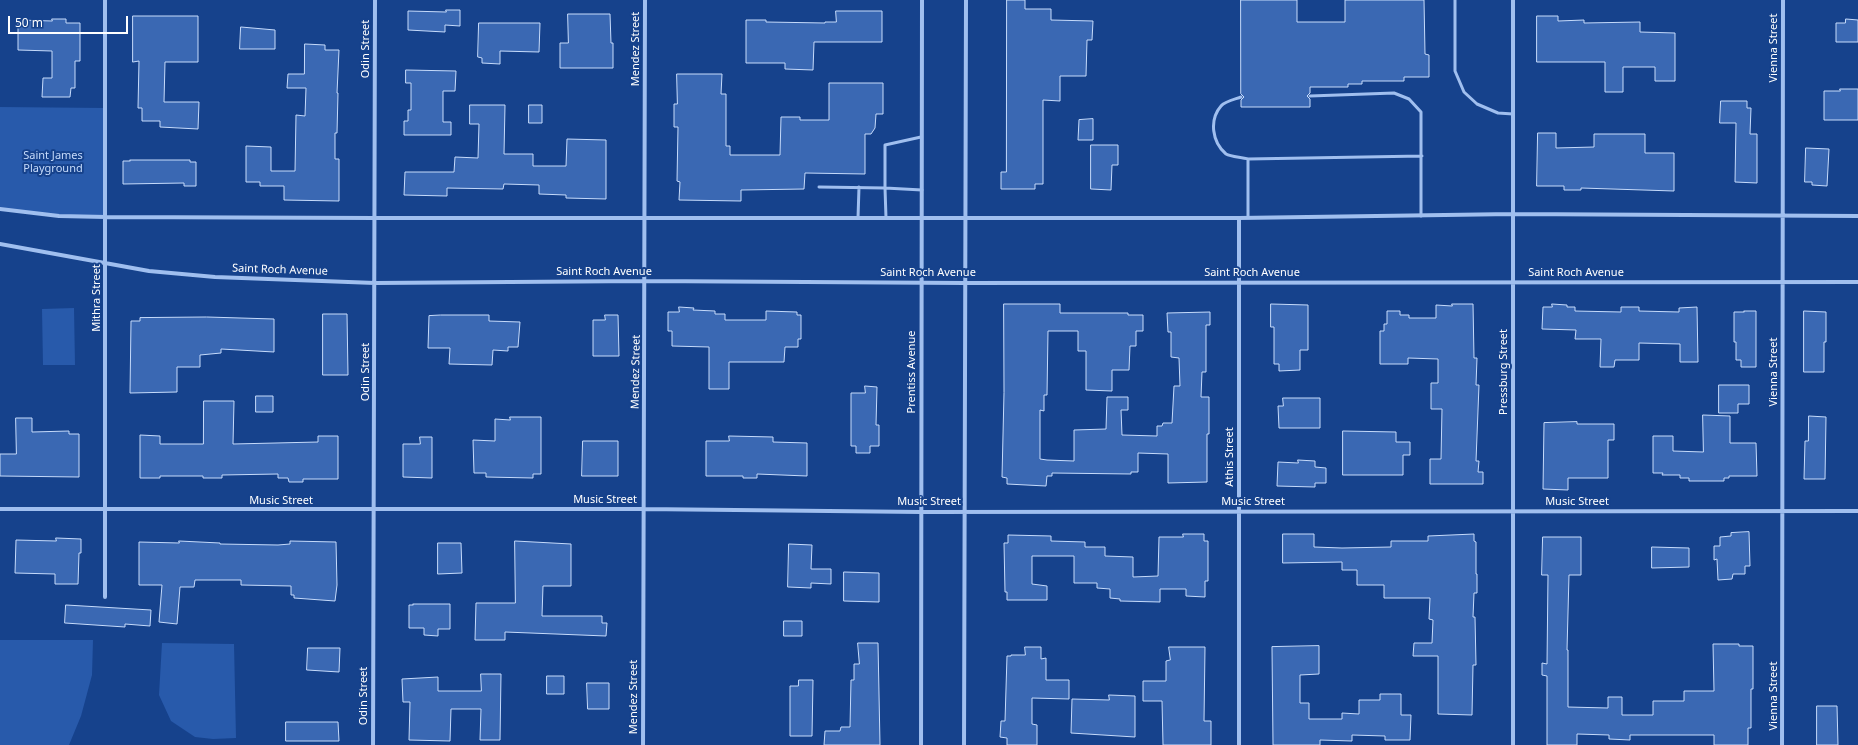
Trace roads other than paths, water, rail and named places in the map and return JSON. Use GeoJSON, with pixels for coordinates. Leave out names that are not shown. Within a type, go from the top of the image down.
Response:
{"type":"FeatureCollection","features":[{"type":"Feature","properties":{"kind":"street","name":"Mithra Street"},"geometry":{"type":"LineString","coordinates":[[105,0],[105,597]]}},
{"type":"Feature","properties":{"kind":"street","name":"Odin Street"},"geometry":{"type":"LineString","coordinates":[[373,745],[375,0]]}},
{"type":"Feature","properties":{"kind":"street","name":"Mendez Street"},"geometry":{"type":"LineString","coordinates":[[644,745],[643,509],[645,0]]}},
{"type":"Feature","properties":{"kind":"street","name":"Prentiss Avenue"},"geometry":{"type":"LineString","coordinates":[[921,745],[922,0]]}},
{"type":"Feature","properties":{"kind":"street"},"geometry":{"type":"LineString","coordinates":[[964,745],[966,0]]}},
{"type":"Feature","properties":{"kind":"street","name":"Pressburg Street"},"geometry":{"type":"LineString","coordinates":[[1513,0],[1513,745]]}},
{"type":"Feature","properties":{"kind":"street","name":"Vienna Street"},"geometry":{"type":"LineString","coordinates":[[1782,745],[1783,0]]}},
{"type":"Feature","properties":{"kind":"street"},"geometry":{"type":"LineString","coordinates":[[0,210],[60,216],[106,217],[645,219],[1240,218],[1513,214],[1858,216]]}},
{"type":"Feature","properties":{"kind":"street","name":"Athis Street"},"geometry":{"type":"LineString","coordinates":[[1239,745],[1240,218]]}},
{"type":"Feature","properties":{"kind":"street","name":"Saint Roch Avenue"},"geometry":{"type":"LineString","coordinates":[[0,244],[149,271],[215,277],[375,283],[645,281],[965,283],[1858,282]]}},
{"type":"Feature","properties":{"kind":"street","name":"Music Street"},"geometry":{"type":"LineString","coordinates":[[0,510],[643,509],[921,512],[1858,511]]}},
{"type":"Feature","properties":{"kind":"lane"},"geometry":{"type":"LineString","coordinates":[[1454,0],[1454,71],[1464,92],[1477,104],[1498,113],[1513,114]]}},
{"type":"Feature","properties":{"kind":"lane"},"geometry":{"type":"LineString","coordinates":[[1310,96],[1394,93],[1409,99],[1421,112],[1421,216]]}},
{"type":"Feature","properties":{"kind":"lane"},"geometry":{"type":"LineString","coordinates":[[1241,97],[1222,105],[1214,118],[1214,136],[1219,146],[1227,155],[1248,159],[1422,156]]}},
{"type":"Feature","properties":{"kind":"lane"},"geometry":{"type":"LineString","coordinates":[[886,218],[885,145],[921,136]]}},
{"type":"Feature","properties":{"kind":"lane"},"geometry":{"type":"LineString","coordinates":[[1248,159],[1248,217]]}},
{"type":"Feature","properties":{"kind":"lane"},"geometry":{"type":"LineString","coordinates":[[819,187],[922,190]]}},
{"type":"Feature","properties":{"kind":"lane"},"geometry":{"type":"LineString","coordinates":[[858,218],[859,187]]}},
{"type":"Feature","properties":{"kind":"park label","name":"Saint James Playground"},"geometry":{"type":"Point","coordinates":[53,162]}}]}
